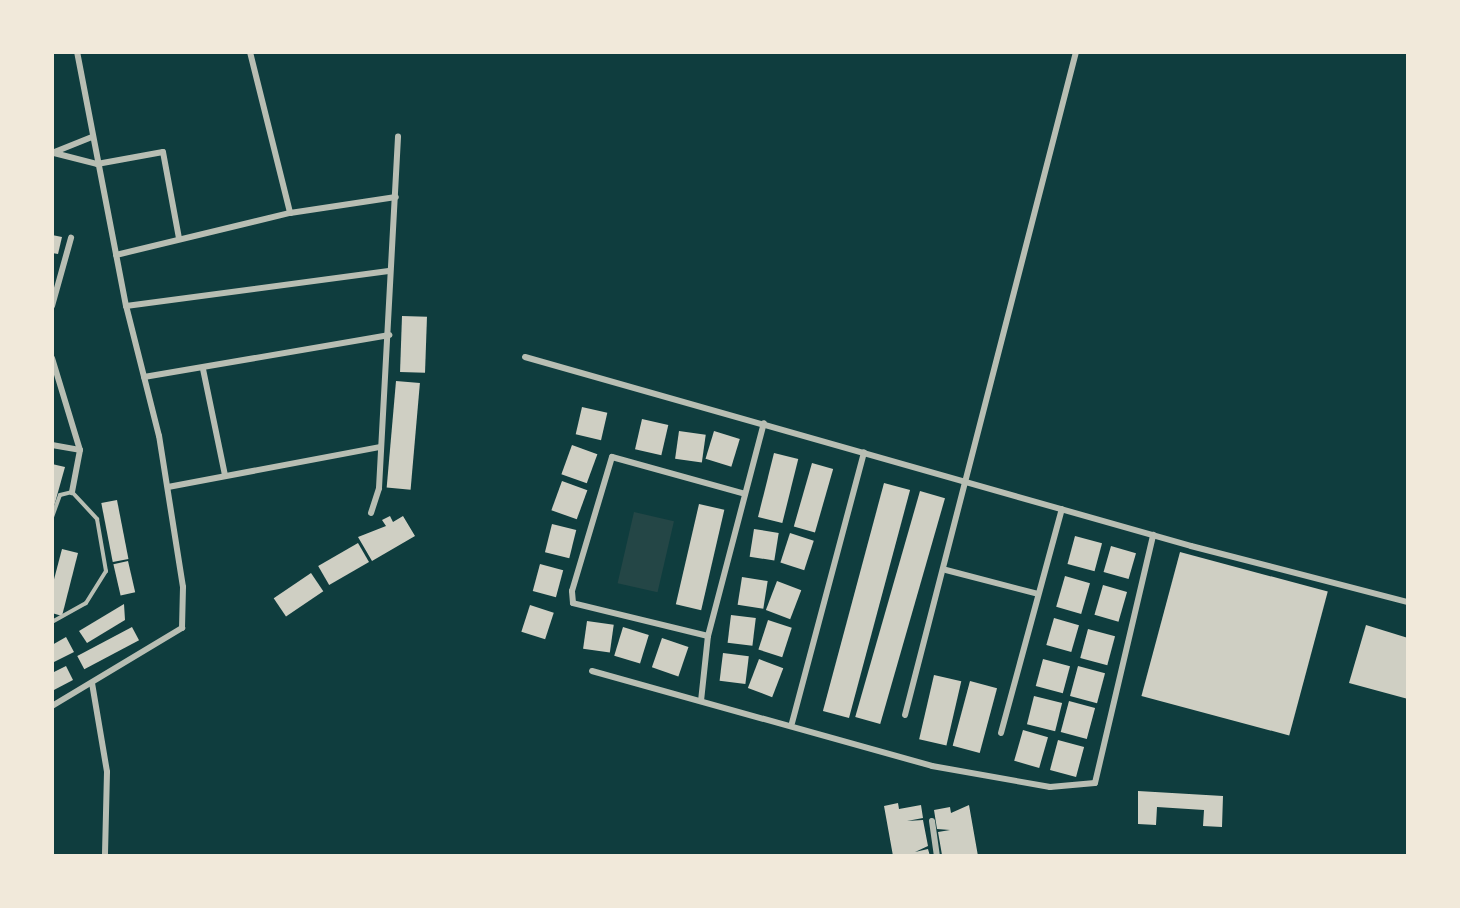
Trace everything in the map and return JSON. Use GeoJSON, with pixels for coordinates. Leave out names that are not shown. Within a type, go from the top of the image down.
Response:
{"type":"FeatureCollection","features":[{"type":"Feature","properties":{"kind":"street"},"geometry":{"type":"LineString","coordinates":[[52,706],[182,628],[183,587],[168,487],[126,306],[76,52]]}},
{"type":"Feature","properties":{"kind":"street"},"geometry":{"type":"LineString","coordinates":[[250,52],[291,213]]}},
{"type":"Feature","properties":{"kind":"street"},"geometry":{"type":"LineString","coordinates":[[905,715],[946,570],[965,481],[1076,52]]}},
{"type":"Feature","properties":{"kind":"street"},"geometry":{"type":"LineString","coordinates":[[53,153],[92,137]]}},
{"type":"Feature","properties":{"kind":"street"},"geometry":{"type":"LineString","coordinates":[[371,513],[379,488],[379,447],[389,335],[389,271],[396,197],[398,137]]}},
{"type":"Feature","properties":{"kind":"street"},"geometry":{"type":"LineString","coordinates":[[53,153],[98,164],[163,152],[179,238]]}},
{"type":"Feature","properties":{"kind":"street"},"geometry":{"type":"LineString","coordinates":[[116,255],[179,238],[291,213],[396,197]]}},
{"type":"Feature","properties":{"kind":"street"},"geometry":{"type":"LineString","coordinates":[[52,306],[71,238]]}},
{"type":"Feature","properties":{"kind":"street"},"geometry":{"type":"LineString","coordinates":[[126,306],[389,271]]}},
{"type":"Feature","properties":{"kind":"street"},"geometry":{"type":"LineString","coordinates":[[144,377],[203,369],[389,335]]}},
{"type":"Feature","properties":{"kind":"street"},"geometry":{"type":"LineString","coordinates":[[525,357],[1153,535],[1407,602]]}},
{"type":"Feature","properties":{"kind":"street"},"geometry":{"type":"LineString","coordinates":[[52,358],[80,450],[72,492]]}},
{"type":"Feature","properties":{"kind":"street"},"geometry":{"type":"LineString","coordinates":[[203,369],[225,475]]}},
{"type":"Feature","properties":{"kind":"street"},"geometry":{"type":"LineString","coordinates":[[701,701],[708,636],[764,423]]}},
{"type":"Feature","properties":{"kind":"street"},"geometry":{"type":"LineString","coordinates":[[52,445],[80,450]]}},
{"type":"Feature","properties":{"kind":"street"},"geometry":{"type":"LineString","coordinates":[[168,487],[379,447]]}},
{"type":"Feature","properties":{"kind":"street"},"geometry":{"type":"LineString","coordinates":[[792,723],[864,452]]}},
{"type":"Feature","properties":{"kind":"street"},"geometry":{"type":"LineString","coordinates":[[708,636],[573,603],[572,591],[612,457],[745,494]]}},
{"type":"Feature","properties":{"kind":"street"},"geometry":{"type":"LineString","coordinates":[[1001,733],[1062,509]]}},
{"type":"Feature","properties":{"kind":"street"},"geometry":{"type":"LineString","coordinates":[[592,671],[792,723],[932,766],[1050,787],[1095,783],[1153,535]]}},
{"type":"Feature","properties":{"kind":"street"},"geometry":{"type":"LineString","coordinates":[[946,570],[1038,594]]}},
{"type":"Feature","properties":{"kind":"street"},"geometry":{"type":"LineString","coordinates":[[92,682],[107,771],[105,855]]}},
{"type":"Feature","properties":{"kind":"street"},"geometry":{"type":"LineString","coordinates":[[932,821],[937,855]]}},
{"type":"Feature","properties":{"kind":"lane"},"geometry":{"type":"LineString","coordinates":[[52,517],[60,495],[72,492],[97,519],[106,571],[86,603],[52,622]]}},
{"type":"Feature","properties":{"kind":"shaded area"},"geometry":{"type":"Polygon","coordinates":[[[634,512],[674,521],[658,592],[618,583],[634,512]]]}},
{"type":"Feature","properties":{"kind":"building"},"geometry":{"type":"Polygon","coordinates":[[[52,235],[62,237],[58,254],[52,253],[52,235]]]}},
{"type":"Feature","properties":{"kind":"building"},"geometry":{"type":"Polygon","coordinates":[[[402,316],[427,317],[425,373],[400,372],[402,316]]]}},
{"type":"Feature","properties":{"kind":"building"},"geometry":{"type":"Polygon","coordinates":[[[396,381],[420,383],[411,490],[387,488],[396,381]]]}},
{"type":"Feature","properties":{"kind":"building"},"geometry":{"type":"Polygon","coordinates":[[[582,407],[607,413],[601,440],[576,434],[582,407]]]}},
{"type":"Feature","properties":{"kind":"building"},"geometry":{"type":"Polygon","coordinates":[[[642,419],[668,425],[661,455],[635,449],[642,419]]]}},
{"type":"Feature","properties":{"kind":"building"},"geometry":{"type":"Polygon","coordinates":[[[679,431],[706,435],[702,462],[675,459],[679,431]]]}},
{"type":"Feature","properties":{"kind":"building"},"geometry":{"type":"Polygon","coordinates":[[[714,431],[740,439],[731,467],[706,459],[714,431]]]}},
{"type":"Feature","properties":{"kind":"building"},"geometry":{"type":"Polygon","coordinates":[[[572,445],[597,454],[587,483],[561,474],[572,445]]]}},
{"type":"Feature","properties":{"kind":"building"},"geometry":{"type":"Polygon","coordinates":[[[774,453],[798,459],[782,523],[758,517],[774,453]]]}},
{"type":"Feature","properties":{"kind":"building"},"geometry":{"type":"Polygon","coordinates":[[[812,463],[833,469],[815,533],[794,526],[812,463]]]}},
{"type":"Feature","properties":{"kind":"building"},"geometry":{"type":"Polygon","coordinates":[[[52,464],[65,467],[53,510],[52,510],[52,464]]]}},
{"type":"Feature","properties":{"kind":"building"},"geometry":{"type":"Polygon","coordinates":[[[562,481],[587,490],[577,519],[551,510],[562,481]]]}},
{"type":"Feature","properties":{"kind":"building"},"geometry":{"type":"Polygon","coordinates":[[[884,483],[910,490],[849,718],[823,711],[884,483]]]}},
{"type":"Feature","properties":{"kind":"building"},"geometry":{"type":"Polygon","coordinates":[[[920,491],[945,498],[880,724],[855,717],[920,491]]]}},
{"type":"Feature","properties":{"kind":"building"},"geometry":{"type":"Polygon","coordinates":[[[117,500],[128,559],[113,562],[101,503],[117,500]]]}},
{"type":"Feature","properties":{"kind":"building"},"geometry":{"type":"Polygon","coordinates":[[[699,504],[724,510],[701,610],[676,604],[699,504]]]}},
{"type":"Feature","properties":{"kind":"building"},"geometry":{"type":"Polygon","coordinates":[[[390,516],[393,522],[403,516],[415,536],[372,561],[358,537],[386,526],[382,520],[390,516]]]}},
{"type":"Feature","properties":{"kind":"building"},"geometry":{"type":"Polygon","coordinates":[[[552,524],[576,530],[569,558],[545,552],[552,524]]]}},
{"type":"Feature","properties":{"kind":"building"},"geometry":{"type":"Polygon","coordinates":[[[754,529],[779,533],[774,561],[750,557],[754,529]]]}},
{"type":"Feature","properties":{"kind":"building"},"geometry":{"type":"Polygon","coordinates":[[[790,533],[814,541],[804,570],[780,562],[790,533]]]}},
{"type":"Feature","properties":{"kind":"building"},"geometry":{"type":"Polygon","coordinates":[[[1075,536],[1102,543],[1095,571],[1067,564],[1075,536]]]}},
{"type":"Feature","properties":{"kind":"building"},"geometry":{"type":"Polygon","coordinates":[[[358,543],[369,562],[329,585],[318,566],[358,543]]]}},
{"type":"Feature","properties":{"kind":"building"},"geometry":{"type":"Polygon","coordinates":[[[1111,546],[1136,553],[1129,579],[1104,572],[1111,546]]]}},
{"type":"Feature","properties":{"kind":"building"},"geometry":{"type":"Polygon","coordinates":[[[62,549],[78,553],[62,616],[52,613],[52,587],[62,549]]]}},
{"type":"Feature","properties":{"kind":"building"},"geometry":{"type":"Polygon","coordinates":[[[1180,552],[1328,592],[1289,736],[1141,696],[1180,552]]]}},
{"type":"Feature","properties":{"kind":"building"},"geometry":{"type":"Polygon","coordinates":[[[128,561],[135,592],[121,596],[113,564],[128,561]]]}},
{"type":"Feature","properties":{"kind":"building"},"geometry":{"type":"Polygon","coordinates":[[[540,564],[563,570],[556,597],[533,591],[540,564]]]}},
{"type":"Feature","properties":{"kind":"building"},"geometry":{"type":"Polygon","coordinates":[[[311,573],[323,591],[286,616],[274,598],[311,573]]]}},
{"type":"Feature","properties":{"kind":"building"},"geometry":{"type":"Polygon","coordinates":[[[1065,576],[1090,583],[1081,614],[1056,607],[1065,576]]]}},
{"type":"Feature","properties":{"kind":"building"},"geometry":{"type":"Polygon","coordinates":[[[742,577],[768,581],[763,609],[738,605],[742,577]]]}},
{"type":"Feature","properties":{"kind":"building"},"geometry":{"type":"Polygon","coordinates":[[[777,581],[801,590],[790,619],[766,610],[777,581]]]}},
{"type":"Feature","properties":{"kind":"building"},"geometry":{"type":"Polygon","coordinates":[[[1103,585],[1127,592],[1118,622],[1094,615],[1103,585]]]}},
{"type":"Feature","properties":{"kind":"building"},"geometry":{"type":"Polygon","coordinates":[[[124,604],[125,620],[87,643],[79,631],[124,604]]]}},
{"type":"Feature","properties":{"kind":"building"},"geometry":{"type":"Polygon","coordinates":[[[530,605],[554,613],[545,639],[521,632],[530,605]]]}},
{"type":"Feature","properties":{"kind":"building"},"geometry":{"type":"Polygon","coordinates":[[[731,615],[756,618],[752,646],[728,643],[731,615]]]}},
{"type":"Feature","properties":{"kind":"building"},"geometry":{"type":"Polygon","coordinates":[[[1054,618],[1079,625],[1071,652],[1046,645],[1054,618]]]}},
{"type":"Feature","properties":{"kind":"building"},"geometry":{"type":"Polygon","coordinates":[[[768,620],[792,628],[782,657],[758,649],[768,620]]]}},
{"type":"Feature","properties":{"kind":"building"},"geometry":{"type":"Polygon","coordinates":[[[587,621],[614,625],[610,652],[583,649],[587,621]]]}},
{"type":"Feature","properties":{"kind":"building"},"geometry":{"type":"Polygon","coordinates":[[[1366,625],[1408,638],[1408,699],[1349,683],[1366,625]]]}},
{"type":"Feature","properties":{"kind":"building"},"geometry":{"type":"Polygon","coordinates":[[[132,627],[139,640],[84,669],[77,656],[132,627]]]}},
{"type":"Feature","properties":{"kind":"building"},"geometry":{"type":"Polygon","coordinates":[[[623,627],[649,635],[640,664],[614,656],[623,627]]]}},
{"type":"Feature","properties":{"kind":"building"},"geometry":{"type":"Polygon","coordinates":[[[1088,629],[1115,636],[1107,665],[1080,658],[1088,629]]]}},
{"type":"Feature","properties":{"kind":"building"},"geometry":{"type":"Polygon","coordinates":[[[66,637],[74,652],[52,663],[52,645],[66,637]]]}},
{"type":"Feature","properties":{"kind":"building"},"geometry":{"type":"Polygon","coordinates":[[[662,638],[688,647],[678,676],[652,667],[662,638]]]}},
{"type":"Feature","properties":{"kind":"building"},"geometry":{"type":"Polygon","coordinates":[[[723,653],[749,656],[745,684],[720,681],[723,653]]]}},
{"type":"Feature","properties":{"kind":"building"},"geometry":{"type":"Polygon","coordinates":[[[759,659],[783,668],[772,697],[748,688],[759,659]]]}},
{"type":"Feature","properties":{"kind":"building"},"geometry":{"type":"Polygon","coordinates":[[[1043,659],[1070,666],[1063,693],[1036,686],[1043,659]]]}},
{"type":"Feature","properties":{"kind":"building"},"geometry":{"type":"Polygon","coordinates":[[[66,666],[73,680],[52,691],[52,673],[66,666]]]}},
{"type":"Feature","properties":{"kind":"building"},"geometry":{"type":"Polygon","coordinates":[[[1078,666],[1105,673],[1097,703],[1070,696],[1078,666]]]}},
{"type":"Feature","properties":{"kind":"building"},"geometry":{"type":"Polygon","coordinates":[[[934,675],[961,681],[946,746],[919,739],[934,675]]]}},
{"type":"Feature","properties":{"kind":"building"},"geometry":{"type":"Polygon","coordinates":[[[970,681],[997,688],[980,753],[953,746],[970,681]]]}},
{"type":"Feature","properties":{"kind":"building"},"geometry":{"type":"Polygon","coordinates":[[[1034,696],[1062,703],[1055,731],[1027,724],[1034,696]]]}},
{"type":"Feature","properties":{"kind":"building"},"geometry":{"type":"Polygon","coordinates":[[[1069,701],[1095,708],[1087,739],[1061,732],[1069,701]]]}},
{"type":"Feature","properties":{"kind":"building"},"geometry":{"type":"Polygon","coordinates":[[[1023,730],[1048,737],[1039,768],[1014,761],[1023,730]]]}},
{"type":"Feature","properties":{"kind":"building"},"geometry":{"type":"Polygon","coordinates":[[[1058,740],[1084,747],[1076,777],[1050,770],[1058,740]]]}},
{"type":"Feature","properties":{"kind":"building"},"geometry":{"type":"Polygon","coordinates":[[[1138,791],[1223,796],[1222,827],[1203,826],[1204,810],[1157,807],[1156,825],[1138,824],[1138,791]]]}},
{"type":"Feature","properties":{"kind":"building"},"geometry":{"type":"Polygon","coordinates":[[[898,803],[899,809],[921,805],[923,818],[907,821],[923,820],[928,846],[915,852],[928,849],[930,856],[893,856],[884,806],[898,803]]]}},
{"type":"Feature","properties":{"kind":"building"},"geometry":{"type":"Polygon","coordinates":[[[969,805],[978,856],[942,855],[938,832],[950,830],[937,829],[934,810],[950,807],[951,813],[969,805]]]}}]}
